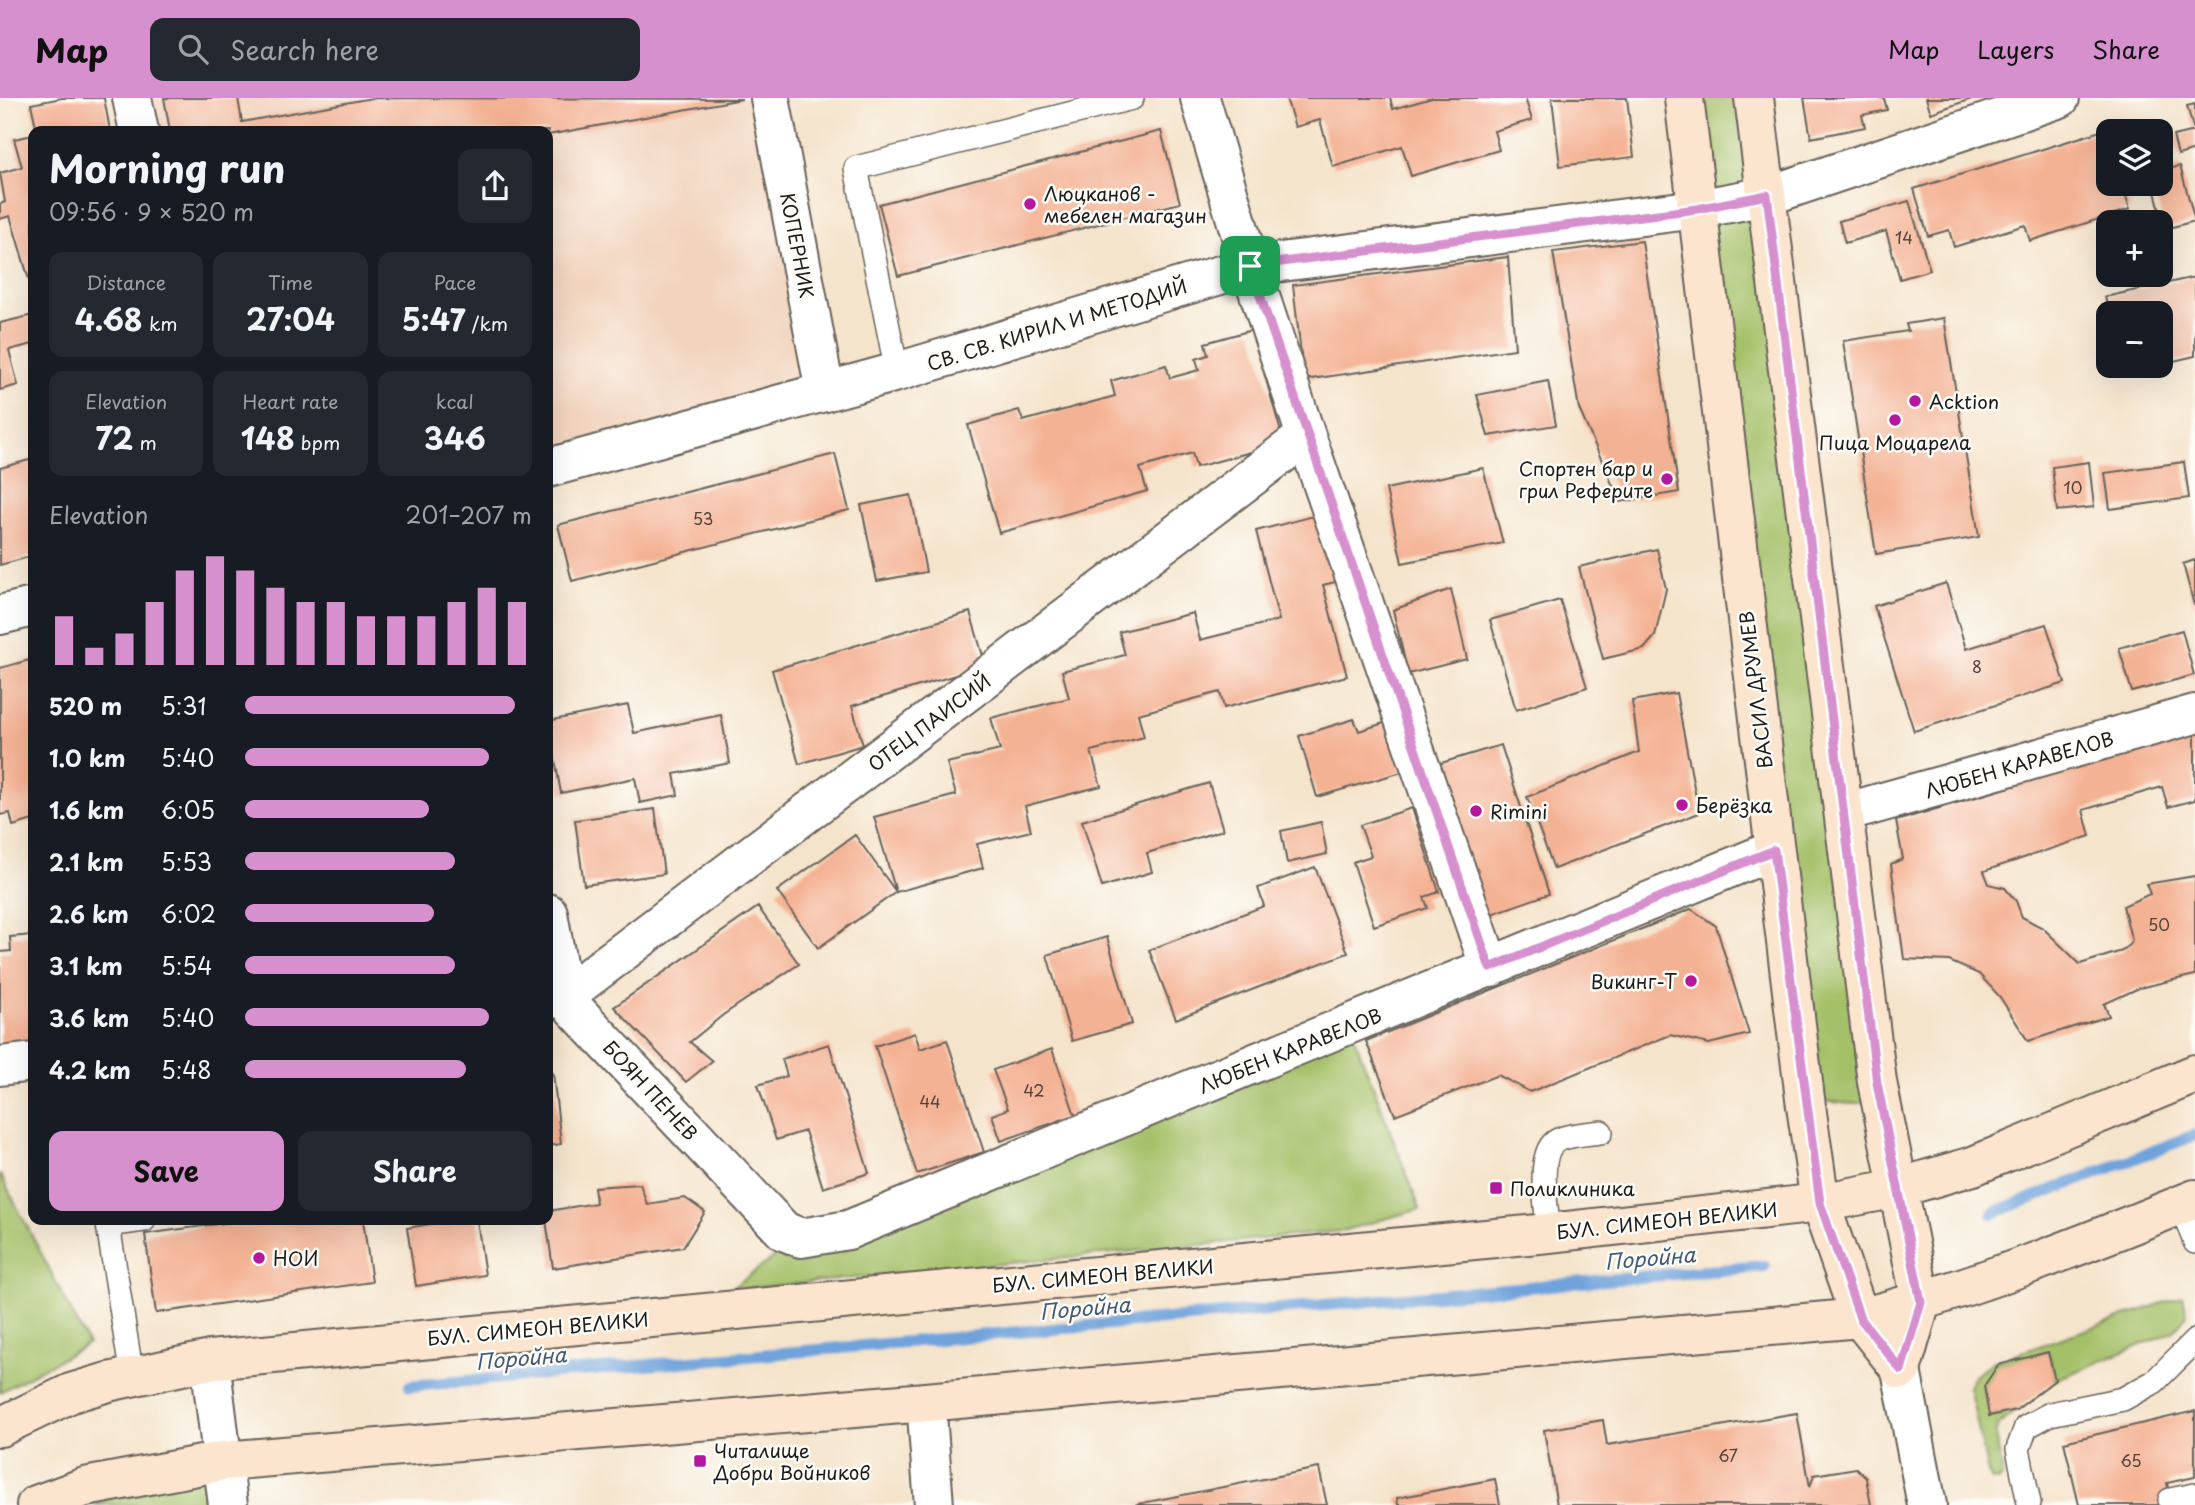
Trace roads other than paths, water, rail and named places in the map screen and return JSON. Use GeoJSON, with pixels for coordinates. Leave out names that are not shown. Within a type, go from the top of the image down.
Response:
{"type":"FeatureCollection","features":[{"type":"Feature","properties":{"kind":"main road","name":"ВАСИЛ ДРУМЕВ"},"geometry":{"type":"LineString","coordinates":[[1684,98],[1774,850],[1820,1203],[1860,1318],[1901,1370]]}},
{"type":"Feature","properties":{"kind":"main road"},"geometry":{"type":"LineString","coordinates":[[1755,98],[1877,1083],[1921,1302],[1901,1370]]}},
{"type":"Feature","properties":{"kind":"main road","name":"БУЛ. СИМЕОН ВЕЛИКИ"},"geometry":{"type":"LineString","coordinates":[[0,1427],[71,1393],[210,1360],[1549,1233],[1820,1203],[1898,1188],[1973,1166],[2195,1074]]}},
{"type":"Feature","properties":{"kind":"main road"},"geometry":{"type":"LineString","coordinates":[[36,1505],[85,1487],[223,1461],[926,1402],[1860,1318],[1921,1302],[2006,1273],[2188,1202]]}},
{"type":"Feature","properties":{"kind":"street"},"geometry":{"type":"LineString","coordinates":[[132,98],[138,126]]}},
{"type":"Feature","properties":{"kind":"street","name":"КОПЕРНИК"},"geometry":{"type":"LineString","coordinates":[[770,98],[825,393]]}},
{"type":"Feature","properties":{"kind":"street"},"geometry":{"type":"LineString","coordinates":[[1200,98],[1250,266],[1490,968]]}},
{"type":"Feature","properties":{"kind":"street","name":"СВ. СВ. КИРИЛ И МЕТОДИЙ"},"geometry":{"type":"LineString","coordinates":[[553,467],[825,393],[1250,266],[1697,209],[1767,195],[2060,98]]}},
{"type":"Feature","properties":{"kind":"street","name":"ОТЕЦ ПАИСИЙ"},"geometry":{"type":"LineString","coordinates":[[556,998],[1307,436]]}},
{"type":"Feature","properties":{"kind":"street"},"geometry":{"type":"LineString","coordinates":[[0,615],[28,608]]}},
{"type":"Feature","properties":{"kind":"street","name":"ЛЮБЕН КАРАВЕЛОВ"},"geometry":{"type":"LineString","coordinates":[[1844,813],[2195,714]]}},
{"type":"Feature","properties":{"kind":"street","name":"ЛЮБЕН КАРАВЕЛОВ"},"geometry":{"type":"LineString","coordinates":[[802,1238],[848,1230],[1774,850]]}},
{"type":"Feature","properties":{"kind":"street"},"geometry":{"type":"LineString","coordinates":[[553,966],[556,998]]}},
{"type":"Feature","properties":{"kind":"street","name":"БОЯН ПЕНЕВ"},"geometry":{"type":"LineString","coordinates":[[556,998],[784,1231],[802,1238]]}},
{"type":"Feature","properties":{"kind":"street"},"geometry":{"type":"LineString","coordinates":[[0,1066],[28,1063]]}},
{"type":"Feature","properties":{"kind":"street"},"geometry":{"type":"LineString","coordinates":[[210,1360],[228,1505]]}},
{"type":"Feature","properties":{"kind":"street"},"geometry":{"type":"LineString","coordinates":[[1901,1370],[1927,1505]]}},
{"type":"Feature","properties":{"kind":"street"},"geometry":{"type":"LineString","coordinates":[[926,1402],[934,1505]]}},
{"type":"Feature","properties":{"kind":"lane"},"geometry":{"type":"LineString","coordinates":[[897,372],[856,168],[1132,98]]}},
{"type":"Feature","properties":{"kind":"lane"},"geometry":{"type":"LineString","coordinates":[[1549,1233],[1544,1160],[1550,1147],[1559,1139],[1601,1132]]}},
{"type":"Feature","properties":{"kind":"lane"},"geometry":{"type":"LineString","coordinates":[[2188,1202],[2195,1242]]}},
{"type":"Feature","properties":{"kind":"lane"},"geometry":{"type":"LineString","coordinates":[[108,1225],[132,1377]]}},
{"type":"Feature","properties":{"kind":"lane"},"geometry":{"type":"LineString","coordinates":[[2027,1504],[2018,1449],[2025,1427],[2050,1414],[2123,1399],[2154,1382],[2195,1341]]}},
{"type":"Feature","properties":{"kind":"lane"},"geometry":{"type":"LineString","coordinates":[[2170,1500],[2195,1495]]}},
{"type":"Feature","properties":{"kind":"waterway","name":"Поройна"},"geometry":{"type":"LineString","coordinates":[[1993,1213],[2195,1135]]}},
{"type":"Feature","properties":{"kind":"waterway","name":"Поройна"},"geometry":{"type":"LineString","coordinates":[[410,1386],[1764,1266]]}},
{"type":"Feature","properties":{"kind":"place","name":"Люцканов - мебелен магазин"},"geometry":{"type":"Point","coordinates":[1030,204]}},
{"type":"Feature","properties":{"kind":"place","name":"Acktion"},"geometry":{"type":"Point","coordinates":[1915,401]}},
{"type":"Feature","properties":{"kind":"place","name":"Пица Моцарела"},"geometry":{"type":"Point","coordinates":[1895,420]}},
{"type":"Feature","properties":{"kind":"place","name":"Спортен бар и грил Реферите"},"geometry":{"type":"Point","coordinates":[1667,479]}},
{"type":"Feature","properties":{"kind":"place","name":"Берёзка"},"geometry":{"type":"Point","coordinates":[1682,805]}},
{"type":"Feature","properties":{"kind":"place","name":"Rimini"},"geometry":{"type":"Point","coordinates":[1476,811]}},
{"type":"Feature","properties":{"kind":"place","name":"Викинг-Т"},"geometry":{"type":"Point","coordinates":[1691,981]}},
{"type":"Feature","properties":{"kind":"place","name":"Поликлиника"},"geometry":{"type":"Point","coordinates":[1496,1188]}},
{"type":"Feature","properties":{"kind":"place","name":"НОИ"},"geometry":{"type":"Point","coordinates":[259,1258]}},
{"type":"Feature","properties":{"kind":"place","name":"Читалище Добри Войников"},"geometry":{"type":"Point","coordinates":[700,1461]}}]}
